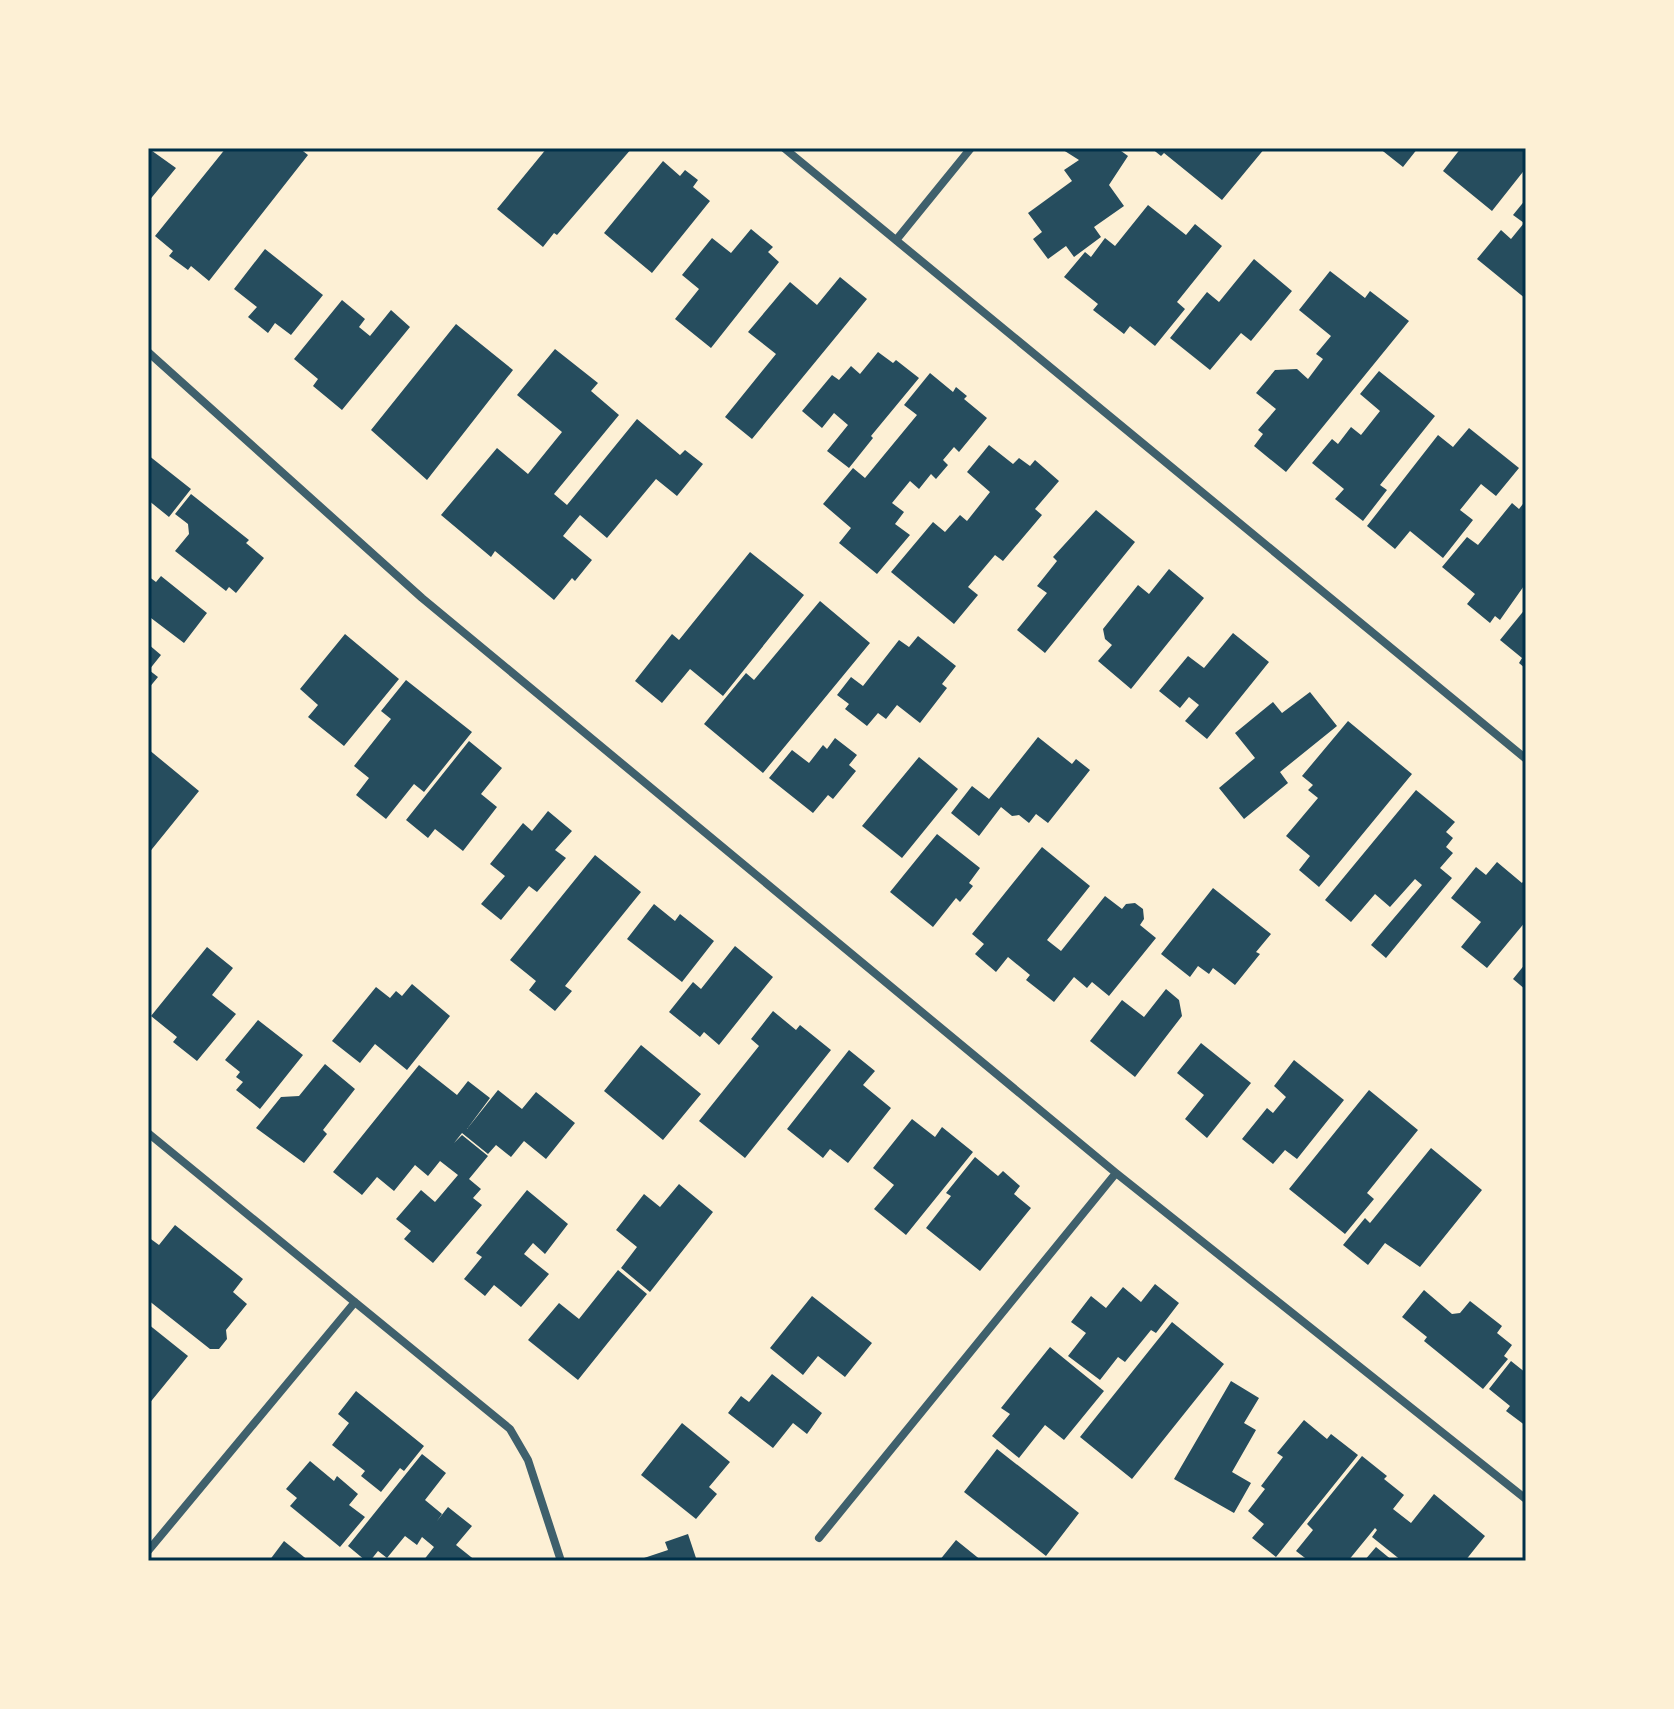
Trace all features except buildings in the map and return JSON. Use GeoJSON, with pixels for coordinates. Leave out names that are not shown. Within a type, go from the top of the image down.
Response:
{"type":"FeatureCollection","features":[{"type":"Feature","properties":{"kind":"street"},"geometry":{"type":"LineString","coordinates":[[784,148],[1526,759]]}},
{"type":"Feature","properties":{"kind":"street"},"geometry":{"type":"LineString","coordinates":[[897,239],[971,148]]}},
{"type":"Feature","properties":{"kind":"street"},"geometry":{"type":"LineString","coordinates":[[148,352],[422,598],[1116,1173],[1526,1499]]}},
{"type":"Feature","properties":{"kind":"street"},"geometry":{"type":"LineString","coordinates":[[148,1133],[502,1421],[517,1437],[528,1460],[561,1561]]}},
{"type":"Feature","properties":{"kind":"street"},"geometry":{"type":"LineString","coordinates":[[819,1538],[1116,1173]]}},
{"type":"Feature","properties":{"kind":"street"},"geometry":{"type":"LineString","coordinates":[[148,1551],[355,1302]]}}]}
